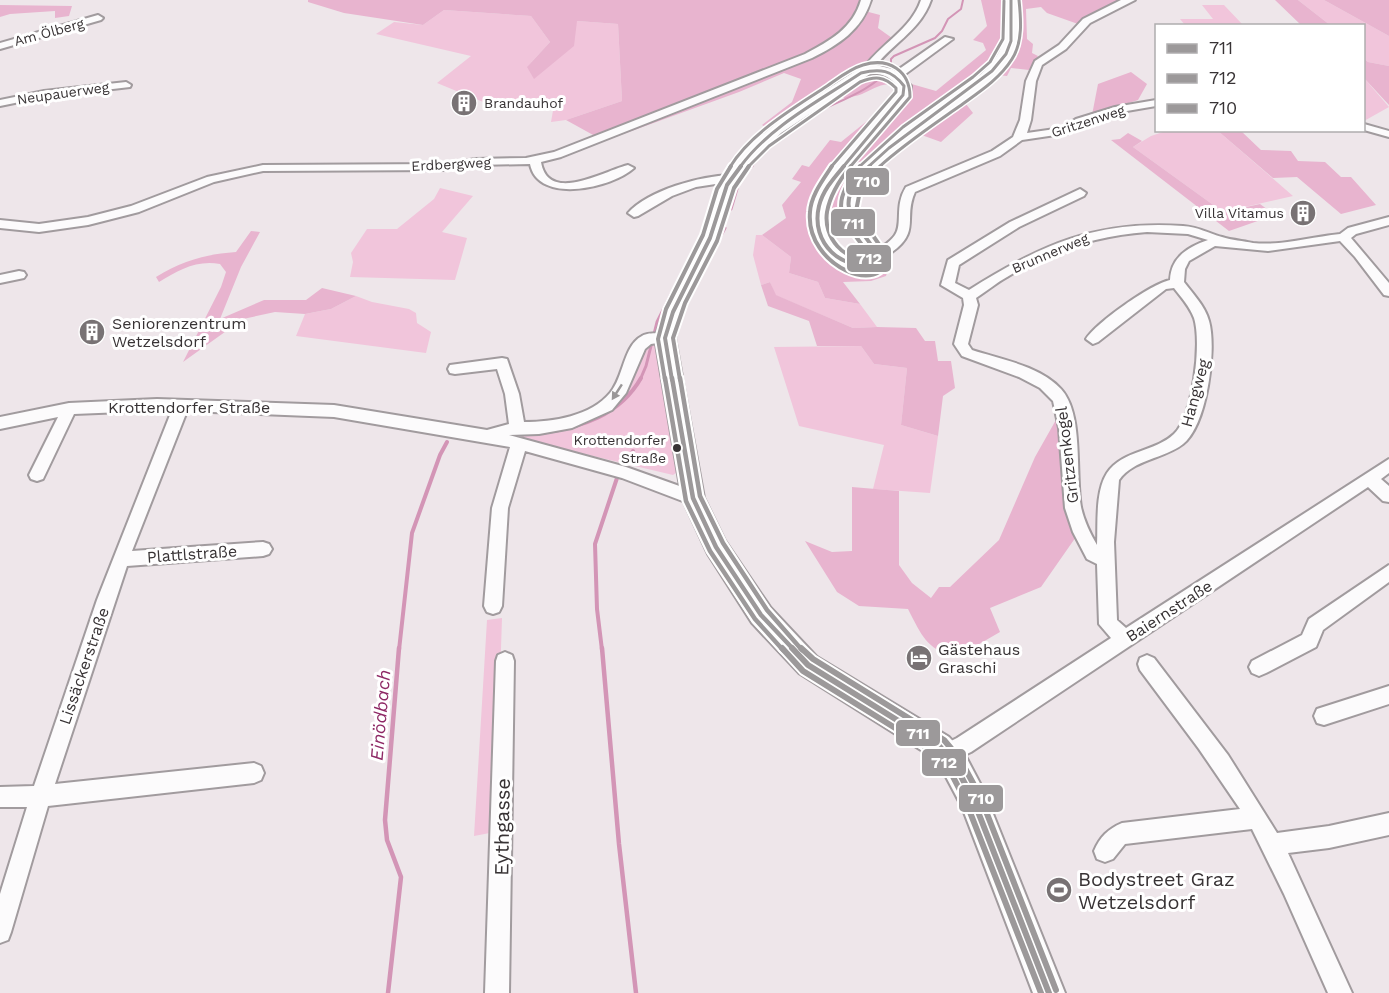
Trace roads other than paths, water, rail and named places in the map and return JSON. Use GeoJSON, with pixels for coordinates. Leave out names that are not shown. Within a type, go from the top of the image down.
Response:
{"type":"FeatureCollection","features":[{"type":"Feature","properties":{"kind":"main road"},"geometry":{"type":"LineString","coordinates":[[1011,0],[1012,20],[1009,49],[1000,61],[976,83],[871,165],[851,192],[848,204],[849,213],[854,224],[879,255],[878,263],[868,268],[853,267],[838,259],[825,242],[818,226],[818,208],[828,187],[864,139],[903,95],[903,83],[883,72],[792,117],[760,142],[731,179],[709,240],[678,297],[668,323],[654,339],[693,498],[716,547],[761,615],[783,642],[808,665],[939,746],[957,767],[973,799],[1049,993]]}},
{"type":"Feature","properties":{"kind":"street","name":"Erdbergweg"},"geometry":{"type":"LineString","coordinates":[[0,224],[39,228],[88,222],[135,209],[211,179],[263,168],[444,167],[476,162],[535,160],[569,151],[798,61],[848,30],[864,12],[866,0]]}},
{"type":"Feature","properties":{"kind":"street"},"geometry":{"type":"LineString","coordinates":[[926,0],[918,20],[882,50],[883,72],[948,39]]}},
{"type":"Feature","properties":{"kind":"street"},"geometry":{"type":"LineString","coordinates":[[879,255],[898,243],[903,236],[906,196],[910,190],[996,153],[1019,137],[1027,113],[1030,84],[1039,63],[1045,56],[1062,48],[1075,31],[1085,23],[1115,5],[1130,0]]}},
{"type":"Feature","properties":{"kind":"street","name":"Am Ölberg"},"geometry":{"type":"LineString","coordinates":[[0,46],[46,31],[99,18]]}},
{"type":"Feature","properties":{"kind":"street","name":"Neupauerweg"},"geometry":{"type":"LineString","coordinates":[[0,103],[44,94],[126,85]]}},
{"type":"Feature","properties":{"kind":"street","name":"Gritzenweg"},"geometry":{"type":"LineString","coordinates":[[1019,137],[1065,131],[1080,122],[1109,112],[1155,102]]}},
{"type":"Feature","properties":{"kind":"street"},"geometry":{"type":"LineString","coordinates":[[1365,128],[1389,134]]}},
{"type":"Feature","properties":{"kind":"street"},"geometry":{"type":"LineString","coordinates":[[535,160],[535,168],[540,176],[549,182],[564,185],[584,185],[628,168]]}},
{"type":"Feature","properties":{"kind":"street"},"geometry":{"type":"LineString","coordinates":[[634,213],[670,192],[692,183],[713,179],[731,179]]}},
{"type":"Feature","properties":{"kind":"street"},"geometry":{"type":"LineString","coordinates":[[969,296],[948,285],[953,263],[992,236],[1029,215],[1080,193]]}},
{"type":"Feature","properties":{"kind":"street"},"geometry":{"type":"LineString","coordinates":[[1093,339],[1162,286],[1177,283],[1179,265],[1185,256],[1207,242],[1217,240],[1266,248],[1343,237],[1352,231],[1389,221]]}},
{"type":"Feature","properties":{"kind":"street","name":"Brunnerweg"},"geometry":{"type":"LineString","coordinates":[[969,296],[1006,271],[1095,233],[1138,227],[1179,229],[1205,232],[1217,240]]}},
{"type":"Feature","properties":{"kind":"street"},"geometry":{"type":"LineString","coordinates":[[1343,237],[1360,254],[1389,292]]}},
{"type":"Feature","properties":{"kind":"street"},"geometry":{"type":"LineString","coordinates":[[0,279],[19,275]]}},
{"type":"Feature","properties":{"kind":"street","name":"Hangweg"},"geometry":{"type":"LineString","coordinates":[[1126,640],[1108,624],[1104,559],[1108,490],[1113,476],[1123,466],[1178,440],[1187,431],[1190,422],[1205,361],[1206,345],[1200,315],[1177,283]]}},
{"type":"Feature","properties":{"kind":"street","name":"Gritzenkogel"},"geometry":{"type":"LineString","coordinates":[[969,296],[971,305],[962,344],[967,353],[1026,373],[1056,392],[1062,401],[1066,418],[1073,509],[1093,554],[1104,559]]}},
{"type":"Feature","properties":{"kind":"street"},"geometry":{"type":"LineString","coordinates":[[518,436],[539,428],[572,422],[607,406],[619,393],[654,339]]}},
{"type":"Feature","properties":{"kind":"street"},"geometry":{"type":"LineString","coordinates":[[454,369],[502,363],[512,394],[518,436],[500,508],[493,606]]}},
{"type":"Feature","properties":{"kind":"street","name":"Krottendorfer Straße"},"geometry":{"type":"LineString","coordinates":[[0,423],[69,409],[182,405],[334,411],[488,436],[518,436],[693,498]]}},
{"type":"Feature","properties":{"kind":"street","name":"Lissäckerstraße"},"geometry":{"type":"LineString","coordinates":[[0,932],[40,796],[121,559],[182,405]]}},
{"type":"Feature","properties":{"kind":"street"},"geometry":{"type":"LineString","coordinates":[[37,475],[69,409]]}},
{"type":"Feature","properties":{"kind":"street","name":"Baiernstraße"},"geometry":{"type":"LineString","coordinates":[[946,754],[964,745],[1126,640],[1389,465]]}},
{"type":"Feature","properties":{"kind":"street"},"geometry":{"type":"LineString","coordinates":[[1370,479],[1389,496]]}},
{"type":"Feature","properties":{"kind":"street","name":"Plattlstraße"},"geometry":{"type":"LineString","coordinates":[[121,559],[263,549]]}},
{"type":"Feature","properties":{"kind":"street"},"geometry":{"type":"LineString","coordinates":[[1259,667],[1309,641],[1316,626],[1389,572]]}},
{"type":"Feature","properties":{"kind":"street","name":"Eythgasse"},"geometry":{"type":"LineString","coordinates":[[497,993],[505,661]]}},
{"type":"Feature","properties":{"kind":"street"},"geometry":{"type":"LineString","coordinates":[[1147,664],[1204,739],[1257,818],[1272,844],[1340,993]]}},
{"type":"Feature","properties":{"kind":"street"},"geometry":{"type":"LineString","coordinates":[[1324,716],[1389,694]]}},
{"type":"Feature","properties":{"kind":"street"},"geometry":{"type":"LineString","coordinates":[[0,797],[40,796],[254,773]]}},
{"type":"Feature","properties":{"kind":"street"},"geometry":{"type":"LineString","coordinates":[[1105,851],[1115,838],[1122,834],[1257,818]]}},
{"type":"Feature","properties":{"kind":"street"},"geometry":{"type":"LineString","coordinates":[[1272,844],[1329,837],[1389,824]]}},
{"type":"Feature","properties":{"kind":"waterway","name":"Einödbach"},"geometry":{"type":"LineString","coordinates":[[817,112],[875,82],[891,67],[891,59],[894,56],[935,38],[942,31],[948,19],[961,9],[963,0]]}},
{"type":"Feature","properties":{"kind":"waterway","name":"Einödbach"},"geometry":{"type":"LineString","coordinates":[[775,139],[815,114]]}},
{"type":"Feature","properties":{"kind":"waterway","name":"Einödbach"},"geometry":{"type":"LineString","coordinates":[[751,167],[768,146]]}},
{"type":"Feature","properties":{"kind":"waterway","name":"Einödbach"},"geometry":{"type":"LineString","coordinates":[[731,209],[739,182],[752,166]]}},
{"type":"Feature","properties":{"kind":"waterway","name":"Einödbach"},"geometry":{"type":"LineString","coordinates":[[706,264],[725,228]]}},
{"type":"Feature","properties":{"kind":"waterway","name":"Einödbach"},"geometry":{"type":"LineString","coordinates":[[641,379],[657,322],[671,294]]}},
{"type":"Feature","properties":{"kind":"waterway","name":"Einödbach"},"geometry":{"type":"LineString","coordinates":[[541,433],[571,428],[598,418],[622,402],[641,379]]}},
{"type":"Feature","properties":{"kind":"waterway","name":"Einödbach"},"geometry":{"type":"LineString","coordinates":[[399,650],[412,533],[440,455],[447,442]]}},
{"type":"Feature","properties":{"kind":"waterway","name":"Einödbach"},"geometry":{"type":"LineString","coordinates":[[623,469],[633,451]]}},
{"type":"Feature","properties":{"kind":"waterway","name":"Einödbach"},"geometry":{"type":"LineString","coordinates":[[602,650],[597,609],[595,544],[618,475]]}},
{"type":"Feature","properties":{"kind":"waterway","name":"Einödbach"},"geometry":{"type":"LineString","coordinates":[[388,993],[401,877],[387,840],[385,820],[399,648]]}},
{"type":"Feature","properties":{"kind":"waterway","name":"Einödbach"},"geometry":{"type":"LineString","coordinates":[[602,648],[619,844],[636,993]]}},
{"type":"Feature","properties":{"kind":"place","name":"Brandauhof"},"geometry":{"type":"Point","coordinates":[464,103]}},
{"type":"Feature","properties":{"kind":"place","name":"Villa Vitamus"},"geometry":{"type":"Point","coordinates":[1303,213]}},
{"type":"Feature","properties":{"kind":"place","name":"Seniorenzentrum Wetzelsdorf"},"geometry":{"type":"Point","coordinates":[92,332]}},
{"type":"Feature","properties":{"kind":"place","name":"Krottendorfer Straße"},"geometry":{"type":"Point","coordinates":[677,448]}},
{"type":"Feature","properties":{"kind":"place","name":"Gästehaus Graschi"},"geometry":{"type":"Point","coordinates":[919,658]}},
{"type":"Feature","properties":{"kind":"place","name":"Bodystreet Graz Wetzelsdorf"},"geometry":{"type":"Point","coordinates":[1059,890]}}]}
